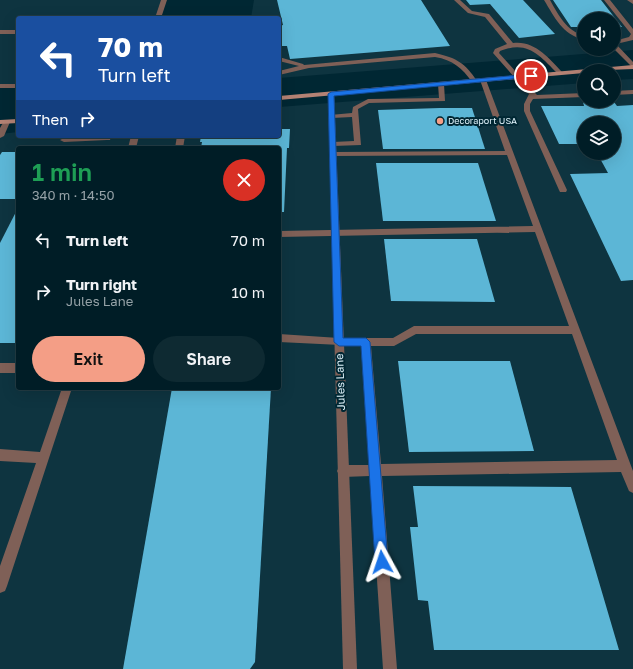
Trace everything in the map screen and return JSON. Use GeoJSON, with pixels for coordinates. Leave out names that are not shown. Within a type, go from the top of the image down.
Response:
{"type":"FeatureCollection","features":[{"type":"Feature","properties":{"kind":"street"},"geometry":{"type":"LineString","coordinates":[[159,16],[164,0]]}},
{"type":"Feature","properties":{"kind":"street"},"geometry":{"type":"LineString","coordinates":[[457,0],[464,10],[469,13],[487,15],[512,46]]}},
{"type":"Feature","properties":{"kind":"street"},"geometry":{"type":"LineString","coordinates":[[547,0],[567,32],[577,37]]}},
{"type":"Feature","properties":{"kind":"street"},"geometry":{"type":"LineString","coordinates":[[607,0],[633,34],[632,38],[621,42]]}},
{"type":"Feature","properties":{"kind":"street"},"geometry":{"type":"LineString","coordinates":[[0,32],[16,32]]}},
{"type":"Feature","properties":{"kind":"street"},"geometry":{"type":"LineString","coordinates":[[560,73],[534,48],[512,46],[497,50],[496,53],[532,95],[540,98],[577,95]]}},
{"type":"Feature","properties":{"kind":"street"},"geometry":{"type":"LineString","coordinates":[[621,52],[633,66]]}},
{"type":"Feature","properties":{"kind":"street"},"geometry":{"type":"LineString","coordinates":[[281,73],[309,66],[435,55],[451,58],[463,66],[479,81],[511,153],[633,487]]}},
{"type":"Feature","properties":{"kind":"street"},"geometry":{"type":"LineString","coordinates":[[281,60],[290,64],[309,66]]}},
{"type":"Feature","properties":{"kind":"street"},"geometry":{"type":"LineString","coordinates":[[621,67],[633,66]]}},
{"type":"Feature","properties":{"kind":"street"},"geometry":{"type":"LineString","coordinates":[[281,98],[577,72]]}},
{"type":"Feature","properties":{"kind":"street"},"geometry":{"type":"LineString","coordinates":[[360,154],[355,108],[368,101],[444,100],[441,84]]}},
{"type":"Feature","properties":{"kind":"street"},"geometry":{"type":"LineString","coordinates":[[0,86],[16,86]]}},
{"type":"Feature","properties":{"kind":"street"},"geometry":{"type":"LineString","coordinates":[[382,89],[387,101]]}},
{"type":"Feature","properties":{"kind":"street"},"geometry":{"type":"LineString","coordinates":[[621,93],[633,92]]}},
{"type":"Feature","properties":{"kind":"street","name":"Jules Lane"},"geometry":{"type":"LineString","coordinates":[[331,94],[350,669]]}},
{"type":"Feature","properties":{"kind":"street"},"geometry":{"type":"LineString","coordinates":[[532,95],[526,104],[527,111],[563,190]]}},
{"type":"Feature","properties":{"kind":"street"},"geometry":{"type":"LineString","coordinates":[[332,116],[355,115]]}},
{"type":"Feature","properties":{"kind":"street"},"geometry":{"type":"LineString","coordinates":[[0,136],[3,122],[16,121]]}},
{"type":"Feature","properties":{"kind":"street"},"geometry":{"type":"LineString","coordinates":[[64,140],[106,138]]}},
{"type":"Feature","properties":{"kind":"street"},"geometry":{"type":"LineString","coordinates":[[333,149],[358,143]]}},
{"type":"Feature","properties":{"kind":"street"},"geometry":{"type":"LineString","coordinates":[[333,149],[360,154],[511,153]]}},
{"type":"Feature","properties":{"kind":"street"},"geometry":{"type":"LineString","coordinates":[[281,234],[336,231],[539,229]]}},
{"type":"Feature","properties":{"kind":"street"},"geometry":{"type":"LineString","coordinates":[[281,338],[339,342],[394,342],[414,330],[575,330]]}},
{"type":"Feature","properties":{"kind":"street"},"geometry":{"type":"LineString","coordinates":[[366,342],[374,470],[390,669]]}},
{"type":"Feature","properties":{"kind":"street"},"geometry":{"type":"LineString","coordinates":[[0,368],[16,368]]}},
{"type":"Feature","properties":{"kind":"street"},"geometry":{"type":"LineString","coordinates":[[0,586],[66,390]]}},
{"type":"Feature","properties":{"kind":"street"},"geometry":{"type":"LineString","coordinates":[[0,455],[44,458]]}},
{"type":"Feature","properties":{"kind":"street"},"geometry":{"type":"LineString","coordinates":[[343,471],[625,466]]}},
{"type":"Feature","properties":{"kind":"shaded area"},"geometry":{"type":"Polygon","coordinates":[[[0,0],[166,0],[161,16],[16,16],[16,88],[0,88],[0,0]]]}},
{"type":"Feature","properties":{"kind":"shaded area"},"geometry":{"type":"Polygon","coordinates":[[[254,0],[633,0],[633,50],[621,51],[621,12],[577,12],[577,54],[281,78],[281,16],[251,16],[254,0]]]}},
{"type":"Feature","properties":{"kind":"shaded area"},"geometry":{"type":"Polygon","coordinates":[[[633,79],[633,669],[0,669],[0,134],[16,132],[16,138],[281,138],[281,107],[577,84],[577,108],[621,108],[621,80],[633,79]]]}},
{"type":"Feature","properties":{"kind":"building"},"geometry":{"type":"Polygon","coordinates":[[[277,0],[421,0],[450,46],[290,59],[287,46],[281,46],[281,26],[283,25],[277,0]]]}},
{"type":"Feature","properties":{"kind":"building"},"geometry":{"type":"Polygon","coordinates":[[[466,0],[523,0],[555,34],[519,38],[490,4],[470,5],[466,0]]]}},
{"type":"Feature","properties":{"kind":"building"},"geometry":{"type":"Polygon","coordinates":[[[553,0],[601,0],[610,12],[577,12],[577,27],[571,27],[553,0]]]}},
{"type":"Feature","properties":{"kind":"building"},"geometry":{"type":"Polygon","coordinates":[[[633,105],[633,280],[621,281],[570,174],[608,173],[601,160],[621,160],[621,116],[577,116],[577,144],[559,144],[541,106],[621,108],[621,106],[633,105]]]}},
{"type":"Feature","properties":{"kind":"building"},"geometry":{"type":"Polygon","coordinates":[[[472,108],[485,149],[383,149],[378,110],[472,108]]]}},
{"type":"Feature","properties":{"kind":"building"},"geometry":{"type":"Polygon","coordinates":[[[281,129],[290,129],[289,148],[287,148],[284,212],[281,212],[281,146],[201,146],[202,142],[200,142],[201,138],[281,138],[281,129]]]}},
{"type":"Feature","properties":{"kind":"building"},"geometry":{"type":"Polygon","coordinates":[[[2,152],[16,152],[16,199],[0,199],[0,155],[2,152]]]}},
{"type":"Feature","properties":{"kind":"building"},"geometry":{"type":"Polygon","coordinates":[[[376,163],[478,163],[496,221],[383,221],[376,163]]]}},
{"type":"Feature","properties":{"kind":"building"},"geometry":{"type":"Polygon","coordinates":[[[16,212],[16,343],[0,343],[0,243],[16,212]]]}},
{"type":"Feature","properties":{"kind":"building"},"geometry":{"type":"Polygon","coordinates":[[[384,239],[477,239],[495,302],[391,301],[384,239]]]}},
{"type":"Feature","properties":{"kind":"building"},"geometry":{"type":"Polygon","coordinates":[[[398,361],[510,361],[534,451],[409,452],[398,361]]]}},
{"type":"Feature","properties":{"kind":"building"},"geometry":{"type":"Polygon","coordinates":[[[172,390],[271,390],[255,662],[250,669],[123,669],[172,390]]]}},
{"type":"Feature","properties":{"kind":"building"},"geometry":{"type":"Polygon","coordinates":[[[413,486],[571,487],[619,650],[434,650],[428,601],[418,600],[410,527],[418,527],[413,486]]]}},
{"type":"Feature","properties":{"kind":"place","name":"Decoraport USA"},"geometry":{"type":"Point","coordinates":[440,121]}},
{"type":"Feature","properties":{"kind":"route"},"geometry":{"type":"LineString","coordinates":[[382,562],[374,470],[366,342],[339,342],[331,94],[531,76]]}}]}
